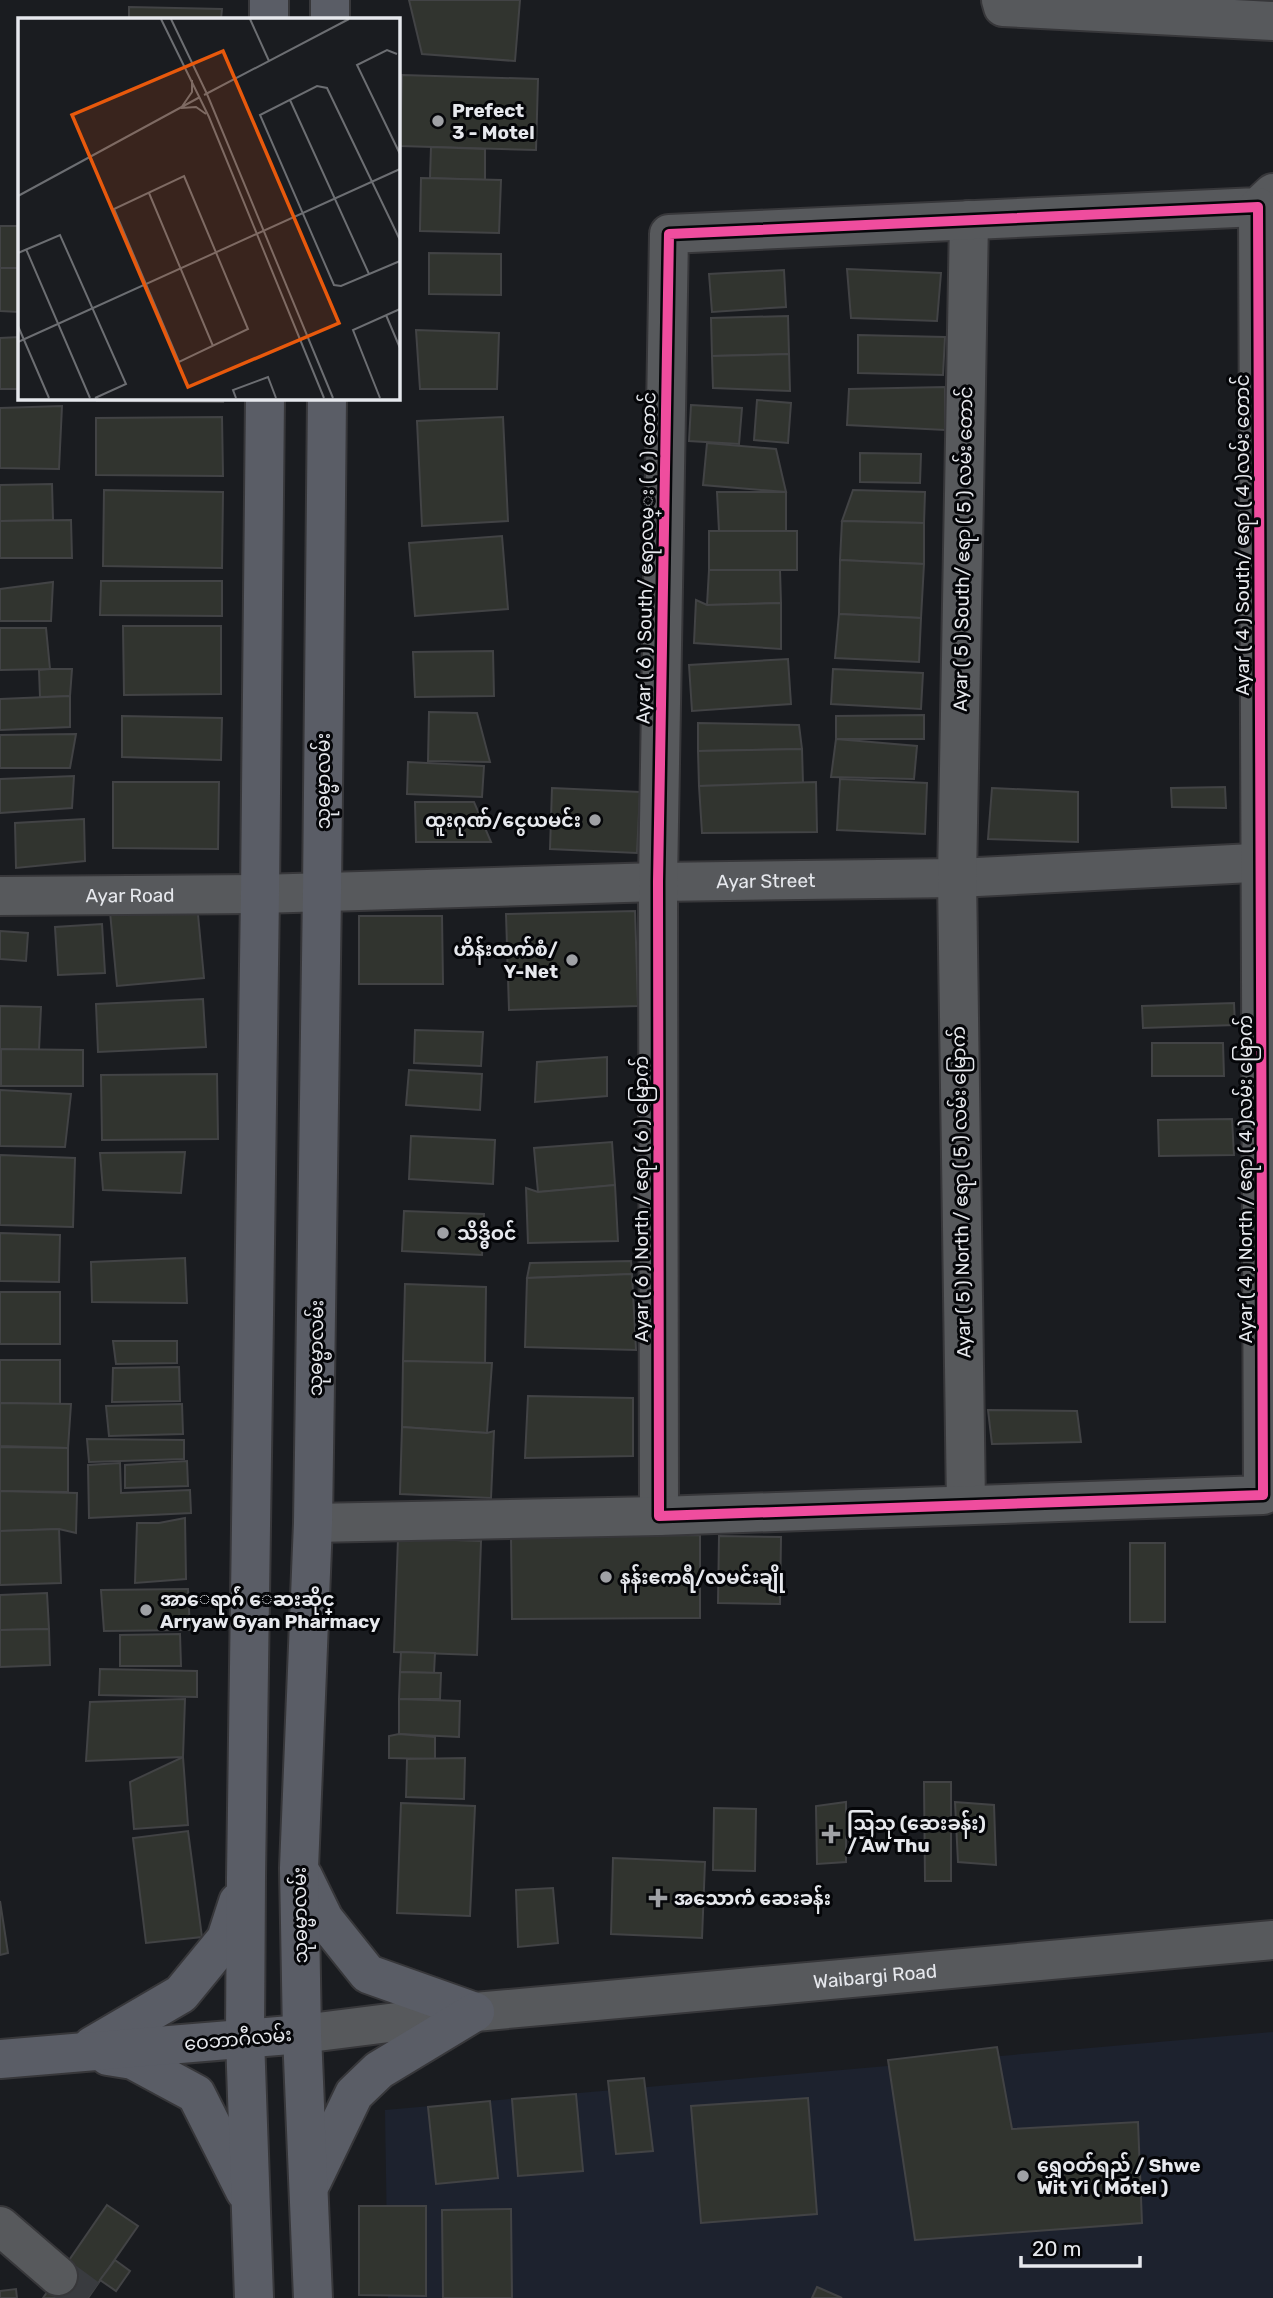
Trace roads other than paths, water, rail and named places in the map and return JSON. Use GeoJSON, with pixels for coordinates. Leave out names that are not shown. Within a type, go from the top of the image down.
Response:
{"type":"FeatureCollection","features":[{"type":"Feature","properties":{"kind":"main road"},"geometry":{"type":"LineString","coordinates":[[269,0],[269,18]]}},
{"type":"Feature","properties":{"kind":"main road"},"geometry":{"type":"LineString","coordinates":[[330,0],[330,18]]}},
{"type":"Feature","properties":{"kind":"main road"},"geometry":{"type":"LineString","coordinates":[[254,2298],[245,2038],[265,399]]}},
{"type":"Feature","properties":{"kind":"main road","name":"သုဓမ္မာလမ်း"},"geometry":{"type":"LineString","coordinates":[[313,2298],[302,2034],[299,1868],[313,1523],[327,399]]}},
{"type":"Feature","properties":{"kind":"main road"},"geometry":{"type":"LineString","coordinates":[[299,1868],[324,1919],[368,1974],[475,2012]]}},
{"type":"Feature","properties":{"kind":"main road"},"geometry":{"type":"LineString","coordinates":[[81,2052],[181,1994],[226,1939],[246,1878]]}},
{"type":"Feature","properties":{"kind":"main road"},"geometry":{"type":"LineString","coordinates":[[309,2186],[354,2094],[379,2070],[475,2012]]}},
{"type":"Feature","properties":{"kind":"main road","name":"ဝေဘာဂီလမ်း"},"geometry":{"type":"LineString","coordinates":[[0,2059],[302,2034]]}},
{"type":"Feature","properties":{"kind":"main road"},"geometry":{"type":"LineString","coordinates":[[81,2052],[133,2060],[196,2094],[251,2203]]}},
{"type":"Feature","properties":{"kind":"street"},"geometry":{"type":"LineString","coordinates":[[1001,0],[1003,7],[1273,21]]}},
{"type":"Feature","properties":{"kind":"street"},"geometry":{"type":"LineString","coordinates":[[969,220],[1266,200]]}},
{"type":"Feature","properties":{"kind":"street","name":"Ayar ( 4 ) South/ ဧရာ ( 4 )လမ်း တောင်"},"geometry":{"type":"LineString","coordinates":[[1266,200],[1267,863]]}},
{"type":"Feature","properties":{"kind":"street","name":"Ayar ( 6 ) South/ ဧရာလမ္း ( 6 ) တောင်"},"geometry":{"type":"LineString","coordinates":[[657,882],[669,234],[969,220]]}},
{"type":"Feature","properties":{"kind":"street","name":"Ayar ( 5 ) South/ ဧရာ ( 5 ) လမ်း တောင်"},"geometry":{"type":"LineString","coordinates":[[957,878],[969,220]]}},
{"type":"Feature","properties":{"kind":"street","name":"Ayar Street"},"geometry":{"type":"LineString","coordinates":[[260,894],[657,882],[957,878],[1267,863]]}},
{"type":"Feature","properties":{"kind":"street","name":"Ayar ( 4 ) North / ဧရာ ( 4 )လမ်း မြောက်"},"geometry":{"type":"LineString","coordinates":[[965,1505],[1263,1495],[1267,863]]}},
{"type":"Feature","properties":{"kind":"street","name":"Ayar ( 5 ) North / ဧရာ ( 5 ) လမ်း မြောက်"},"geometry":{"type":"LineString","coordinates":[[957,878],[965,1505]]}},
{"type":"Feature","properties":{"kind":"street","name":"Ayar ( 6 ) North / ဧရာ ( 6 ) မြောက်"},"geometry":{"type":"LineString","coordinates":[[657,882],[659,1516]]}},
{"type":"Feature","properties":{"kind":"street","name":"Ayar Road"},"geometry":{"type":"LineString","coordinates":[[0,896],[260,894]]}},
{"type":"Feature","properties":{"kind":"street"},"geometry":{"type":"LineString","coordinates":[[313,1523],[659,1516],[965,1505]]}},
{"type":"Feature","properties":{"kind":"street","name":"Waibargi Road"},"geometry":{"type":"LineString","coordinates":[[475,2012],[1273,1940]]}},
{"type":"Feature","properties":{"kind":"street","name":"ဝေဘာဂီလမ်း"},"geometry":{"type":"LineString","coordinates":[[302,2034],[475,2012]]}},
{"type":"Feature","properties":{"kind":"street"},"geometry":{"type":"LineString","coordinates":[[0,2226],[58,2276]]}},
{"type":"Feature","properties":{"kind":"tunnel"},"geometry":{"type":"LineString","coordinates":[[58,2276],[88,2298]]}},
{"type":"Feature","properties":{"kind":"place","name":"Prefect 3 - Motel"},"geometry":{"type":"Point","coordinates":[438,121]}},
{"type":"Feature","properties":{"kind":"place","name":"ထူးဂုဏ်/ငွေယမင်း"},"geometry":{"type":"Point","coordinates":[595,820]}},
{"type":"Feature","properties":{"kind":"place","name":"ဟိန်းထက်စံ/ Y-Net"},"geometry":{"type":"Point","coordinates":[572,960]}},
{"type":"Feature","properties":{"kind":"place","name":"သိဒ္ဓိဝင်"},"geometry":{"type":"Point","coordinates":[443,1233]}},
{"type":"Feature","properties":{"kind":"place","name":"နန်းဧကရီ/လမင်းချို"},"geometry":{"type":"Point","coordinates":[606,1577]}},
{"type":"Feature","properties":{"kind":"place","name":"အာေရာဂ်ံ ေဆးဆိုင္ Arryaw Gyan Pharmacy"},"geometry":{"type":"Point","coordinates":[146,1610]}},
{"type":"Feature","properties":{"kind":"place","name":"သြသု (ဆေးခန်း) / Aw Thu"},"geometry":{"type":"Point","coordinates":[831,1834]}},
{"type":"Feature","properties":{"kind":"place","name":"အသောကံ ဆေးခန်း"},"geometry":{"type":"Point","coordinates":[658,1898]}},
{"type":"Feature","properties":{"kind":"place","name":"ရွှေဝတ်ရည် / Shwe Wit Yi ( Motel )"},"geometry":{"type":"Point","coordinates":[1023,2176]}}]}
